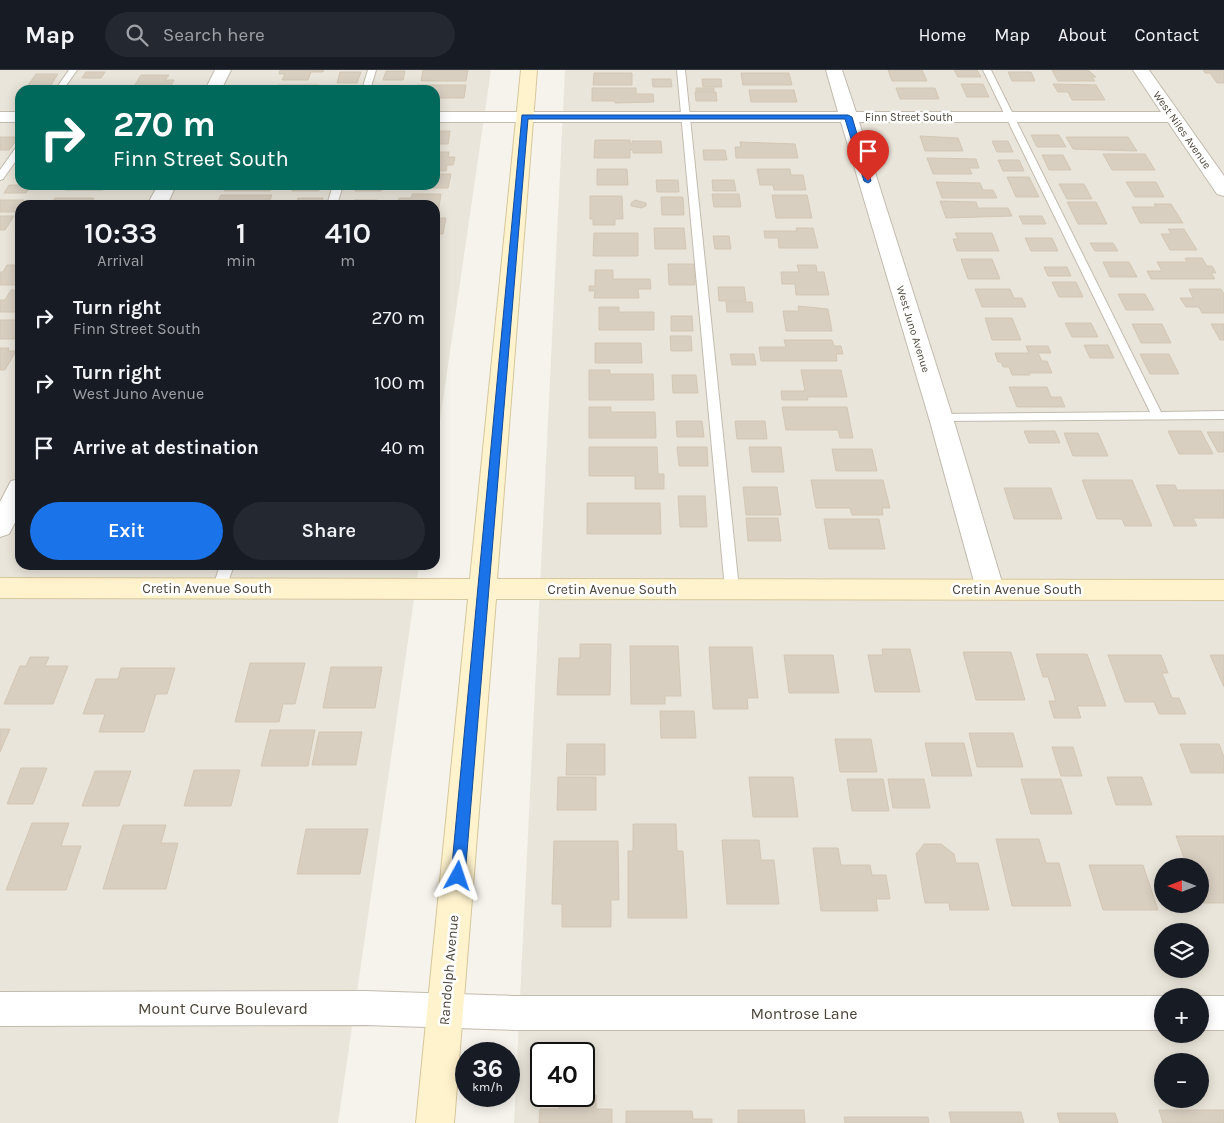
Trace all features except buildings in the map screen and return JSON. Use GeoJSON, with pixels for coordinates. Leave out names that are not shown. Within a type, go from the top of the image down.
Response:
{"type":"FeatureCollection","features":[{"type":"Feature","properties":{"kind":"main road","name":"Randolph Avenue"},"geometry":{"type":"LineString","coordinates":[[435,1123],[529,70]]}},
{"type":"Feature","properties":{"kind":"main road","name":"Cretin Avenue South"},"geometry":{"type":"LineString","coordinates":[[0,588],[223,576],[483,588],[1224,590]]}},
{"type":"Feature","properties":{"kind":"street"},"geometry":{"type":"LineString","coordinates":[[216,85],[223,70]]}},
{"type":"Feature","properties":{"kind":"street","name":"West Juno Avenue"},"geometry":{"type":"LineString","coordinates":[[834,70],[941,418],[990,589]]}},
{"type":"Feature","properties":{"kind":"street","name":"West Niles Avenue"},"geometry":{"type":"LineString","coordinates":[[1141,70],[1224,190]]}},
{"type":"Feature","properties":{"kind":"street","name":"Finn Street South"},"geometry":{"type":"LineString","coordinates":[[440,116],[1173,117]]}},
{"type":"Feature","properties":{"kind":"street"},"geometry":{"type":"LineString","coordinates":[[0,117],[15,117]]}},
{"type":"Feature","properties":{"kind":"street"},"geometry":{"type":"LineString","coordinates":[[0,528],[15,497]]}},
{"type":"Feature","properties":{"kind":"street","name":"Mount Curve Boulevard"},"geometry":{"type":"LineString","coordinates":[[0,1009],[365,1008],[445,1011]]}},
{"type":"Feature","properties":{"kind":"street","name":"Montrose Lane"},"geometry":{"type":"LineString","coordinates":[[445,1011],[514,1013],[1154,1013]]}},
{"type":"Feature","properties":{"kind":"street"},"geometry":{"type":"LineString","coordinates":[[1209,1013],[1224,1013]]}},
{"type":"Feature","properties":{"kind":"lane"},"geometry":{"type":"LineString","coordinates":[[62,85],[73,70]]}},
{"type":"Feature","properties":{"kind":"lane"},"geometry":{"type":"LineString","coordinates":[[368,85],[372,70]]}},
{"type":"Feature","properties":{"kind":"lane"},"geometry":{"type":"LineString","coordinates":[[681,70],[732,589]]}},
{"type":"Feature","properties":{"kind":"lane"},"geometry":{"type":"LineString","coordinates":[[988,70],[1157,415]]}},
{"type":"Feature","properties":{"kind":"lane"},"geometry":{"type":"LineString","coordinates":[[0,177],[15,155]]}},
{"type":"Feature","properties":{"kind":"lane"},"geometry":{"type":"LineString","coordinates":[[941,418],[1224,415]]}},
{"type":"Feature","properties":{"kind":"shaded area"},"geometry":{"type":"Polygon","coordinates":[[[0,70],[491,70],[440,421],[440,200],[15,200],[15,570],[418,570],[338,1123],[0,1123],[0,70]]]}},
{"type":"Feature","properties":{"kind":"shaded area"},"geometry":{"type":"Polygon","coordinates":[[[565,70],[1224,70],[1224,1123],[514,1123],[515,1107],[520,1107],[520,1042],[518,1042],[565,70]]]}},
{"type":"Feature","properties":{"kind":"route"},"geometry":{"type":"LineString","coordinates":[[458,876],[524,117],[848,117],[868,181]]}}]}
